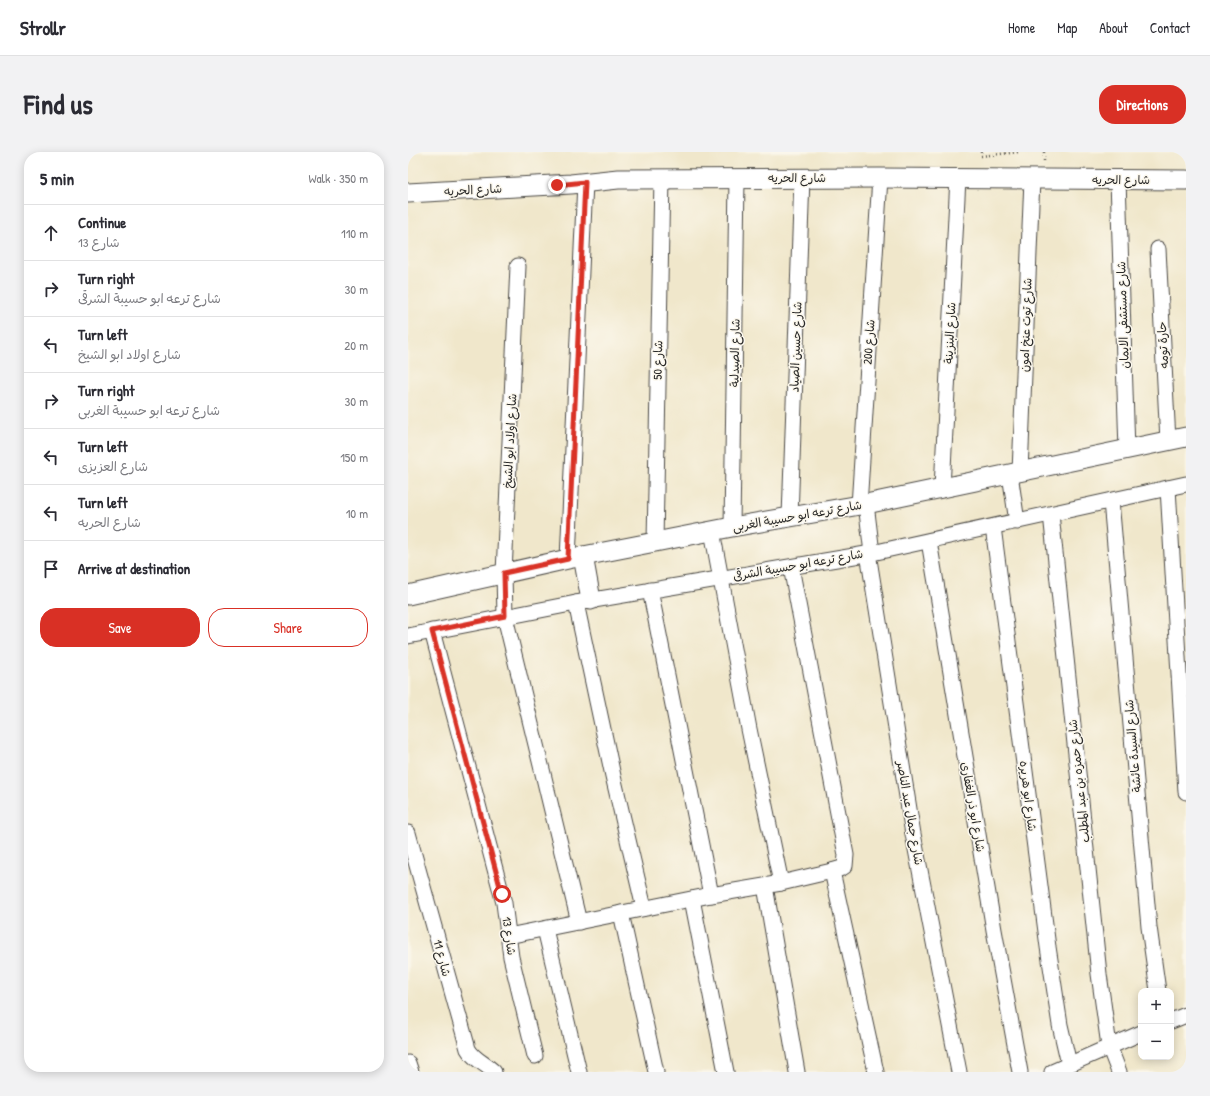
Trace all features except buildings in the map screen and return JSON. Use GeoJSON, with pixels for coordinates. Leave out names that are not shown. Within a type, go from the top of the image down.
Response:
{"type":"FeatureCollection","features":[{"type":"Feature","properties":{"kind":"street","name":"شارع الحريه"},"geometry":{"type":"LineString","coordinates":[[408,193],[564,185],[618,179],[662,178],[1186,180]]}},
{"type":"Feature","properties":{"kind":"street","name":"شارع 50"},"geometry":{"type":"LineString","coordinates":[[655,542],[662,178]]}},
{"type":"Feature","properties":{"kind":"street","name":"شارع الصيدلية"},"geometry":{"type":"LineString","coordinates":[[732,527],[737,178]]}},
{"type":"Feature","properties":{"kind":"street","name":"شارع حسين الصياد"},"geometry":{"type":"LineString","coordinates":[[790,517],[802,178]]}},
{"type":"Feature","properties":{"kind":"street","name":"شارع 200"},"geometry":{"type":"LineString","coordinates":[[870,553],[863,505],[880,178]]}},
{"type":"Feature","properties":{"kind":"street","name":"شارع البنزينة"},"geometry":{"type":"LineString","coordinates":[[942,488],[958,178]]}},
{"type":"Feature","properties":{"kind":"street","name":"شارع توت عنخ امون"},"geometry":{"type":"LineString","coordinates":[[1017,522],[1015,473],[1032,179]]}},
{"type":"Feature","properties":{"kind":"street","name":"شارع مستشفى الايمان"},"geometry":{"type":"LineString","coordinates":[[1118,180],[1127,450]]}},
{"type":"Feature","properties":{"kind":"street"},"geometry":{"type":"LineString","coordinates":[[585,182],[576,558],[613,776],[644,908]]}},
{"type":"Feature","properties":{"kind":"street","name":"حارة تومه"},"geometry":{"type":"LineString","coordinates":[[1158,249],[1177,439]]}},
{"type":"Feature","properties":{"kind":"street","name":"شارع اولاد ابو الشيخ"},"geometry":{"type":"LineString","coordinates":[[518,266],[504,573],[505,616],[579,922]]}},
{"type":"Feature","properties":{"kind":"street","name":"شارع ترعه ابو حسيبة الغربى"},"geometry":{"type":"LineString","coordinates":[[408,595],[576,558],[732,527],[863,505],[1177,439]]}},
{"type":"Feature","properties":{"kind":"street","name":"شارع ترعه ابو حسيبة الشرقى"},"geometry":{"type":"LineString","coordinates":[[408,636],[583,601],[870,553],[1186,484]]}},
{"type":"Feature","properties":{"kind":"street"},"geometry":{"type":"LineString","coordinates":[[1168,488],[1186,792]]}},
{"type":"Feature","properties":{"kind":"street","name":"شارع السيدة عائشة"},"geometry":{"type":"LineString","coordinates":[[1111,501],[1149,927],[1158,988]]}},
{"type":"Feature","properties":{"kind":"street","name":"شارع حمزه بن عبد المطلب"},"geometry":{"type":"LineString","coordinates":[[1051,514],[1099,974],[1109,1046],[1119,1072]]}},
{"type":"Feature","properties":{"kind":"street","name":"شارع ابو هريره"},"geometry":{"type":"LineString","coordinates":[[993,527],[1048,946],[1060,1025],[1069,1064]]}},
{"type":"Feature","properties":{"kind":"street"},"geometry":{"type":"LineString","coordinates":[[712,531],[749,729],[781,883]]}},
{"type":"Feature","properties":{"kind":"street","name":"شارع ابو ذر الغفارى"},"geometry":{"type":"LineString","coordinates":[[929,541],[993,922],[1020,1072]]}},
{"type":"Feature","properties":{"kind":"street","name":"شارع جمال عبد الناصر"},"geometry":{"type":"LineString","coordinates":[[870,553],[914,834],[959,1072]]}},
{"type":"Feature","properties":{"kind":"street"},"geometry":{"type":"LineString","coordinates":[[508,936],[644,908],[781,883],[832,871],[845,866],[846,855],[791,567]]}},
{"type":"Feature","properties":{"kind":"street"},"geometry":{"type":"LineString","coordinates":[[650,590],[711,895]]}},
{"type":"Feature","properties":{"kind":"street","name":"شارع 13"},"geometry":{"type":"LineString","coordinates":[[432,631],[502,894],[511,957],[535,1056]]}},
{"type":"Feature","properties":{"kind":"street","name":"شارع 11"},"geometry":{"type":"LineString","coordinates":[[408,833],[468,1049],[474,1057],[494,1072]]}},
{"type":"Feature","properties":{"kind":"street"},"geometry":{"type":"LineString","coordinates":[[832,871],[876,1072]]}},
{"type":"Feature","properties":{"kind":"street"},"geometry":{"type":"LineString","coordinates":[[765,886],[797,1072]]}},
{"type":"Feature","properties":{"kind":"street"},"geometry":{"type":"LineString","coordinates":[[692,899],[726,1072]]}},
{"type":"Feature","properties":{"kind":"street"},"geometry":{"type":"LineString","coordinates":[[621,913],[656,1072]]}},
{"type":"Feature","properties":{"kind":"street"},"geometry":{"type":"LineString","coordinates":[[545,929],[579,1072]]}},
{"type":"Feature","properties":{"kind":"street"},"geometry":{"type":"LineString","coordinates":[[1052,1072],[1138,1034]]}},
{"type":"Feature","properties":{"kind":"street"},"geometry":{"type":"LineString","coordinates":[[408,1063],[411,1072]]}},
{"type":"Feature","properties":{"kind":"path"},"geometry":{"type":"LineString","coordinates":[[981,154],[1020,152]]}},
{"type":"Feature","properties":{"kind":"route"},"geometry":{"type":"LineString","coordinates":[[502,894],[432,631],[505,616],[504,573],[568,559],[585,182],[557,185]]}}]}
